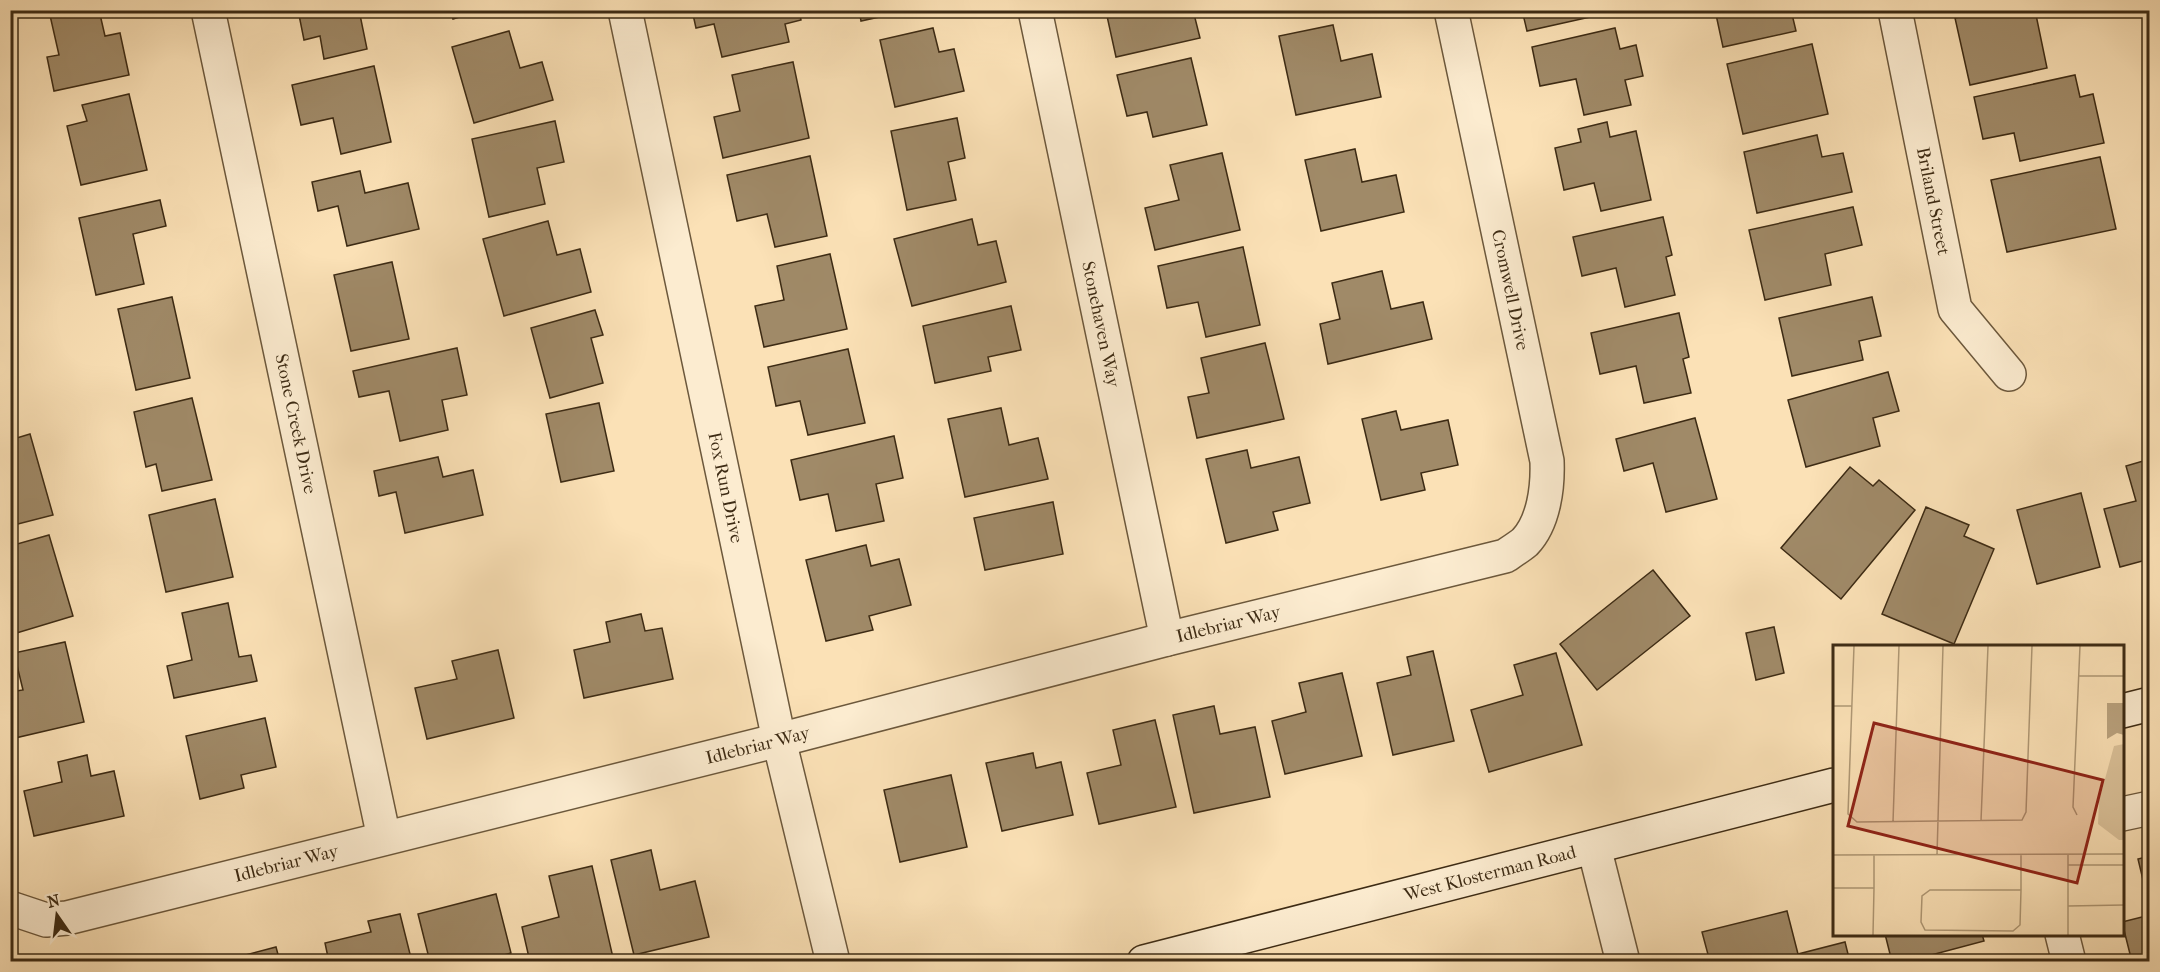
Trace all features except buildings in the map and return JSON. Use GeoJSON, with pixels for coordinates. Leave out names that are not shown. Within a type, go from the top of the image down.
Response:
{"type":"FeatureCollection","features":[{"type":"Feature","properties":{"kind":"street","name":"Stone Creek Drive"},"geometry":{"type":"LineString","coordinates":[[208,10],[384,838]]}},
{"type":"Feature","properties":{"kind":"street","name":"Fox Run Drive"},"geometry":{"type":"LineString","coordinates":[[624,10],[779,740],[833,962]]}},
{"type":"Feature","properties":{"kind":"street","name":"Stonehaven Way"},"geometry":{"type":"LineString","coordinates":[[1035,10],[1167,639]]}},
{"type":"Feature","properties":{"kind":"street","name":"Cromwell Drive"},"geometry":{"type":"LineString","coordinates":[[1451,10],[1547,461],[1548,480],[1537,522],[1525,542],[1505,556]]}},
{"type":"Feature","properties":{"kind":"street","name":"Briland Street"},"geometry":{"type":"LineString","coordinates":[[1895,10],[1955,309],[2009,374]]}},
{"type":"Feature","properties":{"kind":"street","name":"Idlebriar Way"},"geometry":{"type":"LineString","coordinates":[[10,908],[46,920],[67,918],[779,740],[1167,639],[1505,556]]}},
{"type":"Feature","properties":{"kind":"street"},"geometry":{"type":"LineString","coordinates":[[2124,710],[2150,704]]}},
{"type":"Feature","properties":{"kind":"street","name":"West Klosterman Road"},"geometry":{"type":"LineString","coordinates":[[1144,962],[1833,785]]}},
{"type":"Feature","properties":{"kind":"street"},"geometry":{"type":"LineString","coordinates":[[2124,814],[2150,808]]}},
{"type":"Feature","properties":{"kind":"street"},"geometry":{"type":"LineString","coordinates":[[1594,847],[1623,962]]}},
{"type":"Feature","properties":{"kind":"street"},"geometry":{"type":"LineString","coordinates":[[2062,936],[2069,962]]}}]}
